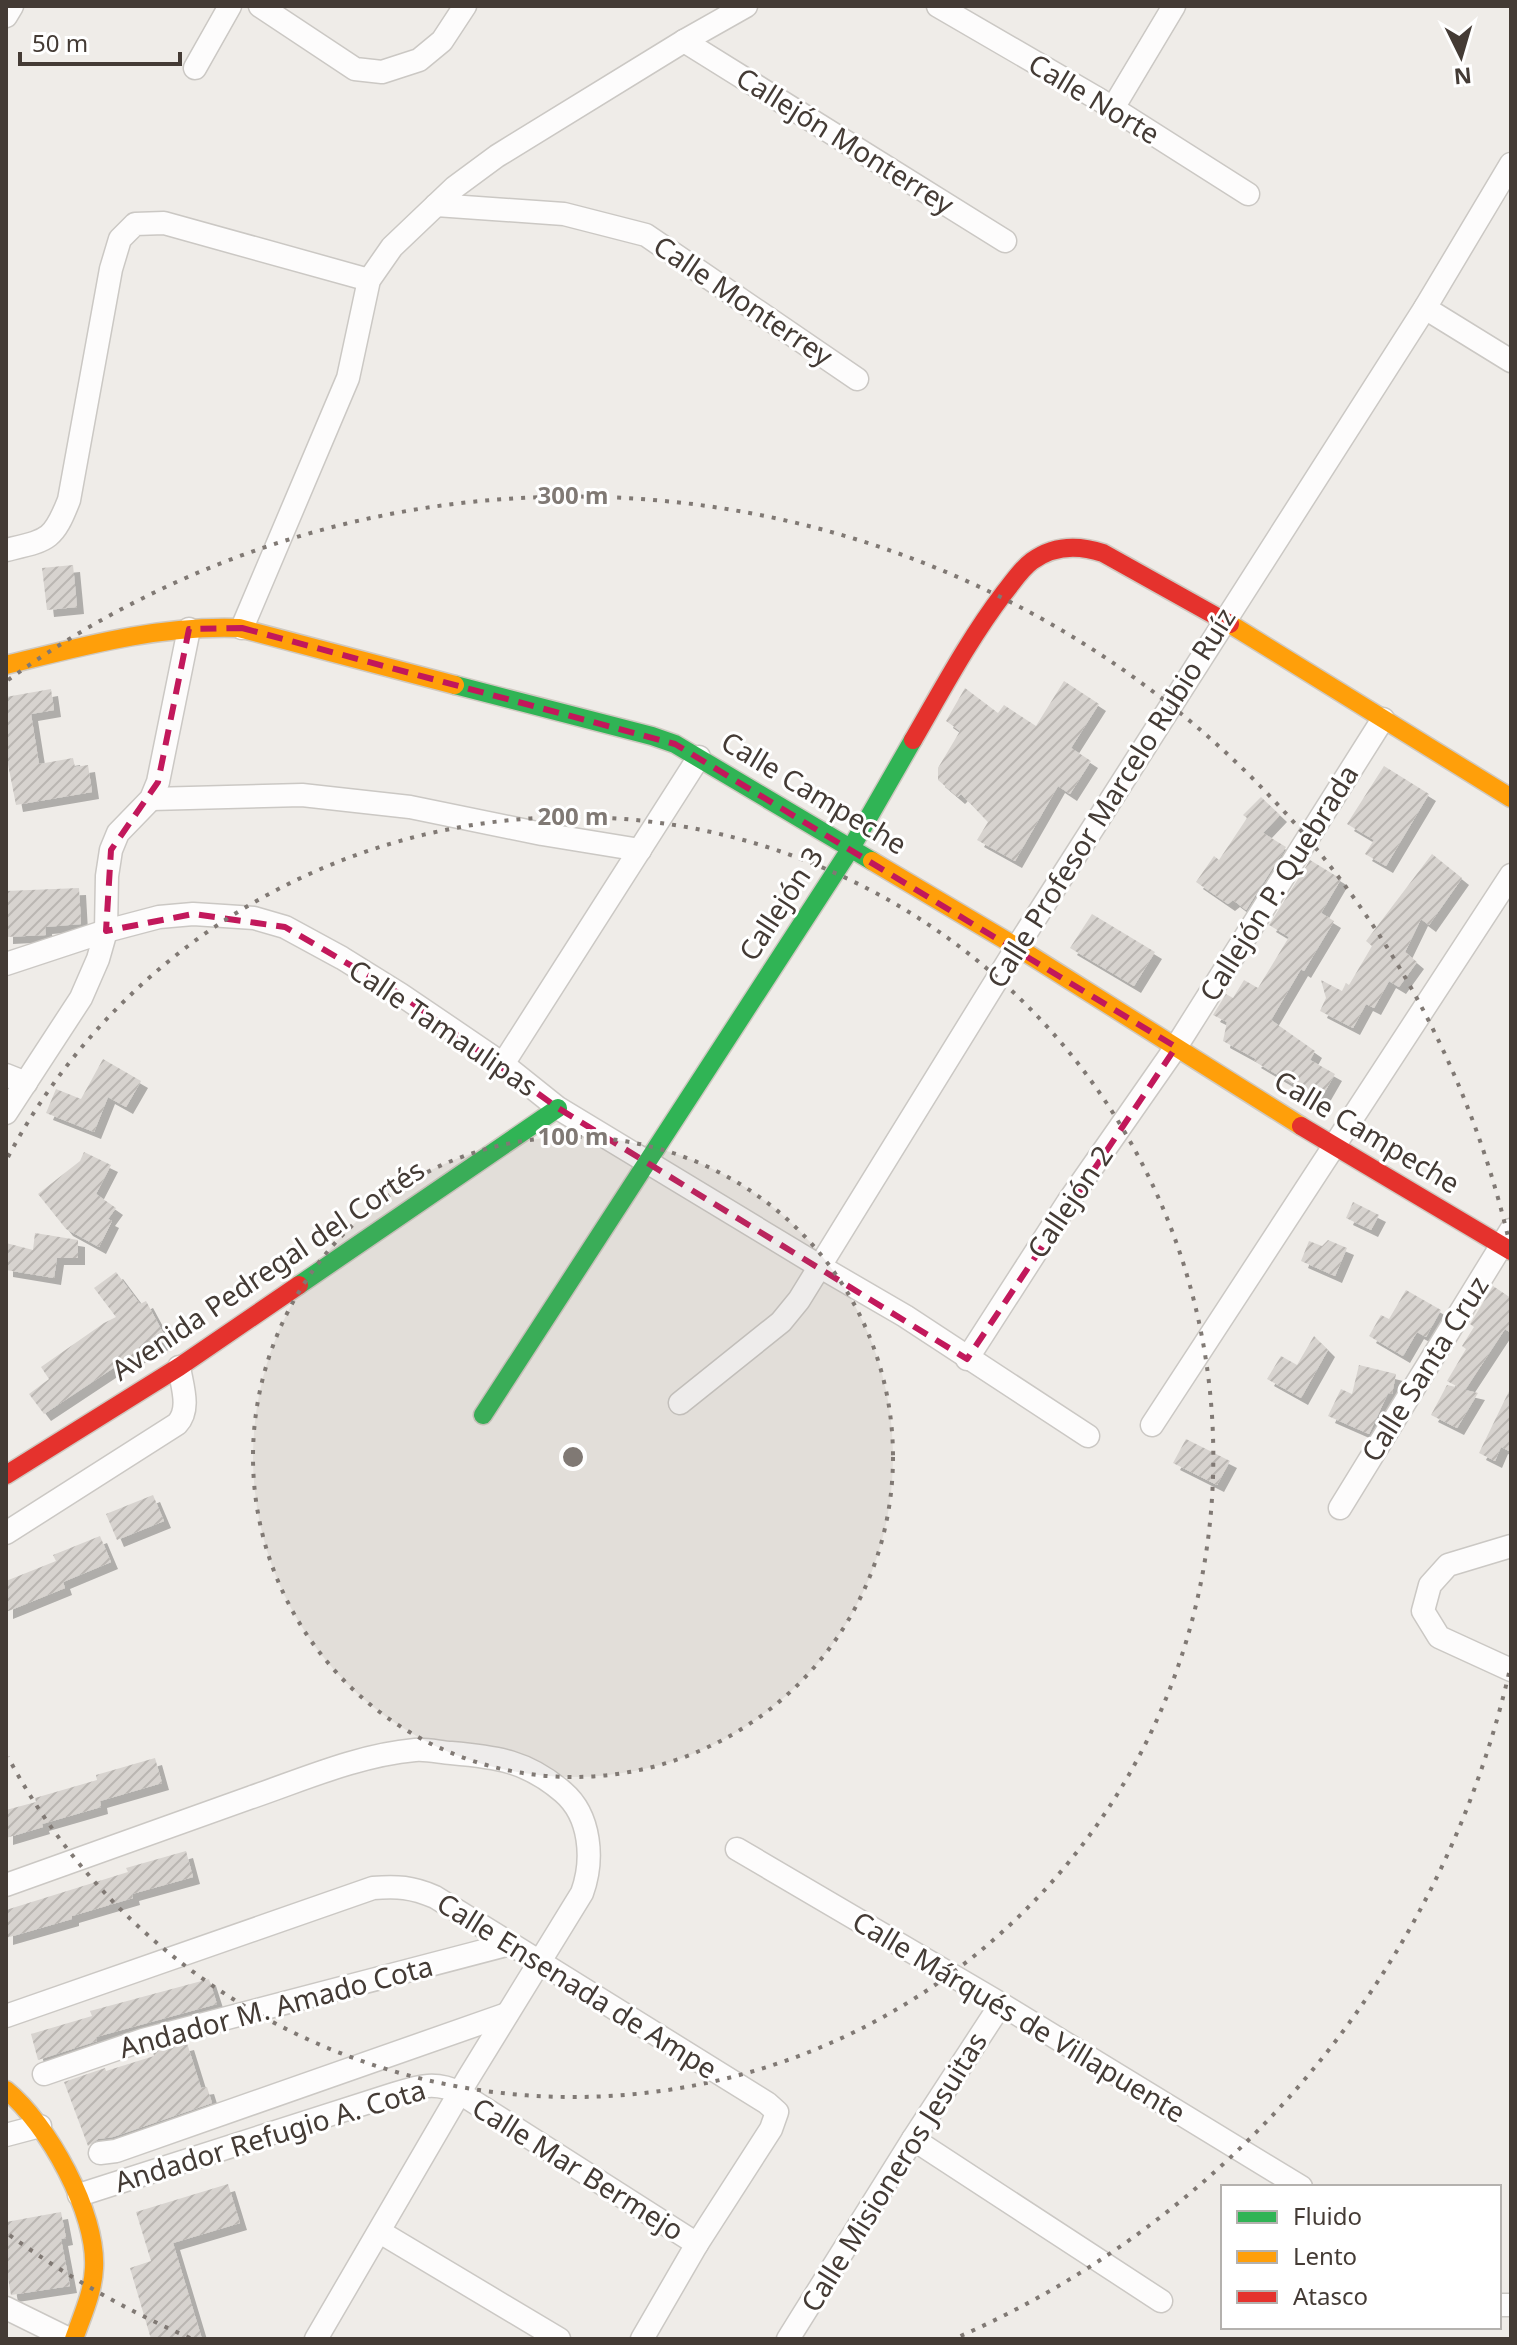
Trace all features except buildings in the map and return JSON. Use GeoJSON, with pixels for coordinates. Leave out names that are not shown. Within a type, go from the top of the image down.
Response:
{"type":"FeatureCollection","features":[{"type":"Feature","properties":{"kind":"street"},"geometry":{"type":"LineString","coordinates":[[6,16],[12,6]]}},
{"type":"Feature","properties":{"kind":"street"},"geometry":{"type":"LineString","coordinates":[[195,68],[230,6]]}},
{"type":"Feature","properties":{"kind":"street"},"geometry":{"type":"LineString","coordinates":[[260,6],[355,69],[382,72],[419,60],[442,41],[465,6]]}},
{"type":"Feature","properties":{"kind":"street"},"geometry":{"type":"LineString","coordinates":[[242,628],[348,378],[369,280],[392,247],[455,187],[497,156],[746,6]]}},
{"type":"Feature","properties":{"kind":"street","name":"Calle Norte"},"geometry":{"type":"LineString","coordinates":[[938,6],[1113,108],[1248,194]]}},
{"type":"Feature","properties":{"kind":"street"},"geometry":{"type":"LineString","coordinates":[[1113,108],[1174,6]]}},
{"type":"Feature","properties":{"kind":"street","name":"Callejón Monterrey"},"geometry":{"type":"LineString","coordinates":[[684,41],[1005,241]]}},
{"type":"Feature","properties":{"kind":"street","name":"Calle Profesor Marcelo Rubio Ruíz"},"geometry":{"type":"LineString","coordinates":[[680,1403],[781,1322],[799,1300],[1017,947],[1425,308],[1511,164]]}},
{"type":"Feature","properties":{"kind":"street","name":"Calle Monterrey"},"geometry":{"type":"LineString","coordinates":[[436,205],[564,214],[646,235],[857,379]]}},
{"type":"Feature","properties":{"kind":"street"},"geometry":{"type":"LineString","coordinates":[[6,550],[49,537],[58,528],[69,500],[111,269],[120,239],[135,224],[164,223],[369,280]]}},
{"type":"Feature","properties":{"kind":"street"},"geometry":{"type":"LineString","coordinates":[[1425,308],[1511,361]]}},
{"type":"Feature","properties":{"kind":"street","name":"Callejón 3"},"geometry":{"type":"LineString","coordinates":[[483,1415],[851,848],[979,626],[1030,562],[1067,547],[1085,547],[1103,553],[1224,620],[1511,798]]}},
{"type":"Feature","properties":{"kind":"street","name":"Calle Campeche"},"geometry":{"type":"LineString","coordinates":[[6,665],[118,639],[189,629],[242,628],[675,744],[1017,947],[1333,1146],[1508,1242]]}},
{"type":"Feature","properties":{"kind":"street"},"geometry":{"type":"LineString","coordinates":[[6,1113],[16,1079],[81,998],[98,959],[106,931],[111,850],[118,833],[151,799],[158,782],[189,629]]}},
{"type":"Feature","properties":{"kind":"street","name":"Callejón P. Quebrada"},"geometry":{"type":"LineString","coordinates":[[1176,1047],[1383,719]]}},
{"type":"Feature","properties":{"kind":"street"},"geometry":{"type":"LineString","coordinates":[[503,1064],[699,757]]}},
{"type":"Feature","properties":{"kind":"street"},"geometry":{"type":"LineString","coordinates":[[151,799],[302,795],[410,807],[640,850]]}},
{"type":"Feature","properties":{"kind":"street"},"geometry":{"type":"LineString","coordinates":[[1152,1425],[1511,875]]}},
{"type":"Feature","properties":{"kind":"street","name":"Calle Tamaulipas"},"geometry":{"type":"LineString","coordinates":[[6,964],[159,917],[193,914],[254,918],[285,927],[400,994],[503,1064],[558,1108],[905,1316],[1088,1436]]}},
{"type":"Feature","properties":{"kind":"street","name":"Callejón 2"},"geometry":{"type":"LineString","coordinates":[[967,1359],[1068,1202],[1176,1047]]}},
{"type":"Feature","properties":{"kind":"street","name":"Avenida Pedregal del Cortés"},"geometry":{"type":"LineString","coordinates":[[6,1475],[179,1367],[558,1108]]}},
{"type":"Feature","properties":{"kind":"street","name":"Calle Santa Cruz"},"geometry":{"type":"LineString","coordinates":[[1340,1508],[1508,1242]]}},
{"type":"Feature","properties":{"kind":"street"},"geometry":{"type":"LineString","coordinates":[[6,1533],[177,1424],[184,1416],[185,1405],[179,1367]]}},
{"type":"Feature","properties":{"kind":"street"},"geometry":{"type":"LineString","coordinates":[[1511,1546],[1448,1565],[1430,1585],[1423,1611],[1439,1637],[1511,1670]]}},
{"type":"Feature","properties":{"kind":"street"},"geometry":{"type":"LineString","coordinates":[[6,1885],[343,1765],[417,1750],[495,1757],[519,1765],[542,1774],[567,1795],[576,1808],[589,1850],[582,1893],[507,2014],[316,2339]]}},
{"type":"Feature","properties":{"kind":"street","name":"Calle Márqués de Villapuente"},"geometry":{"type":"LineString","coordinates":[[737,1849],[1001,2004],[1298,2185]]}},
{"type":"Feature","properties":{"kind":"street","name":"Calle Ensenada de Ampe"},"geometry":{"type":"LineString","coordinates":[[6,2016],[373,1888],[415,1888],[539,1961],[777,2112],[771,2129],[697,2244]]}},
{"type":"Feature","properties":{"kind":"street","name":"Andador M. Amado Cota"},"geometry":{"type":"LineString","coordinates":[[44,2074],[143,2040],[510,1944]]}},
{"type":"Feature","properties":{"kind":"street","name":"Calle Misioneros Jesuitas"},"geometry":{"type":"LineString","coordinates":[[788,2339],[1001,2004]]}},
{"type":"Feature","properties":{"kind":"street"},"geometry":{"type":"LineString","coordinates":[[100,2153],[132,2146],[507,2014]]}},
{"type":"Feature","properties":{"kind":"street","name":"Andador Refugio A. Cota"},"geometry":{"type":"LineString","coordinates":[[79,2195],[417,2088],[446,2086],[460,2093]]}},
{"type":"Feature","properties":{"kind":"street"},"geometry":{"type":"LineString","coordinates":[[6,2090],[18,2099],[40,2126],[79,2195],[93,2250],[94,2269],[92,2285],[71,2339],[6,2308]]}},
{"type":"Feature","properties":{"kind":"street","name":"Calle Mar Bermejo"},"geometry":{"type":"LineString","coordinates":[[460,2093],[697,2244]]}},
{"type":"Feature","properties":{"kind":"street"},"geometry":{"type":"LineString","coordinates":[[6,2135],[40,2126]]}},
{"type":"Feature","properties":{"kind":"street"},"geometry":{"type":"LineString","coordinates":[[913,2139],[1161,2301]]}},
{"type":"Feature","properties":{"kind":"street"},"geometry":{"type":"LineString","coordinates":[[380,2232],[559,2339]]}},
{"type":"Feature","properties":{"kind":"street"},"geometry":{"type":"LineString","coordinates":[[642,2339],[697,2244]]}},
{"type":"Feature","properties":{"kind":"highlighted area"},"geometry":{"type":"Polygon","coordinates":[[[242,628],[675,744],[1176,1047],[967,1359],[558,1108],[400,994],[285,927],[193,914],[106,931],[111,850],[158,782],[189,629],[242,628]]]}},
{"type":"Feature","properties":{"kind":"traffic: fast"},"geometry":{"type":"LineString","coordinates":[[455,685],[675,744],[872,861]]}},
{"type":"Feature","properties":{"kind":"traffic: fast"},"geometry":{"type":"LineString","coordinates":[[483,1415],[851,848],[913,740]]}},
{"type":"Feature","properties":{"kind":"traffic: fast"},"geometry":{"type":"LineString","coordinates":[[299,1285],[558,1108]]}},
{"type":"Feature","properties":{"kind":"traffic: slow"},"geometry":{"type":"LineString","coordinates":[[1230,624],[1511,798]]}},
{"type":"Feature","properties":{"kind":"traffic: slow"},"geometry":{"type":"LineString","coordinates":[[6,665],[150,633],[239,628],[455,685]]}},
{"type":"Feature","properties":{"kind":"traffic: slow"},"geometry":{"type":"LineString","coordinates":[[872,861],[1017,947],[1301,1126]]}},
{"type":"Feature","properties":{"kind":"traffic: slow"},"geometry":{"type":"LineString","coordinates":[[6,2090],[38,2124],[53,2147],[79,2196],[87,2222],[94,2268],[87,2304],[74,2339]]}},
{"type":"Feature","properties":{"kind":"traffic: jam"},"geometry":{"type":"LineString","coordinates":[[913,740],[991,610],[1024,568],[1049,552],[1076,548],[1103,553],[1230,624]]}},
{"type":"Feature","properties":{"kind":"traffic: jam"},"geometry":{"type":"LineString","coordinates":[[1301,1126],[1511,1251]]}},
{"type":"Feature","properties":{"kind":"traffic: jam"},"geometry":{"type":"LineString","coordinates":[[6,1475],[179,1367],[299,1285]]}}]}
